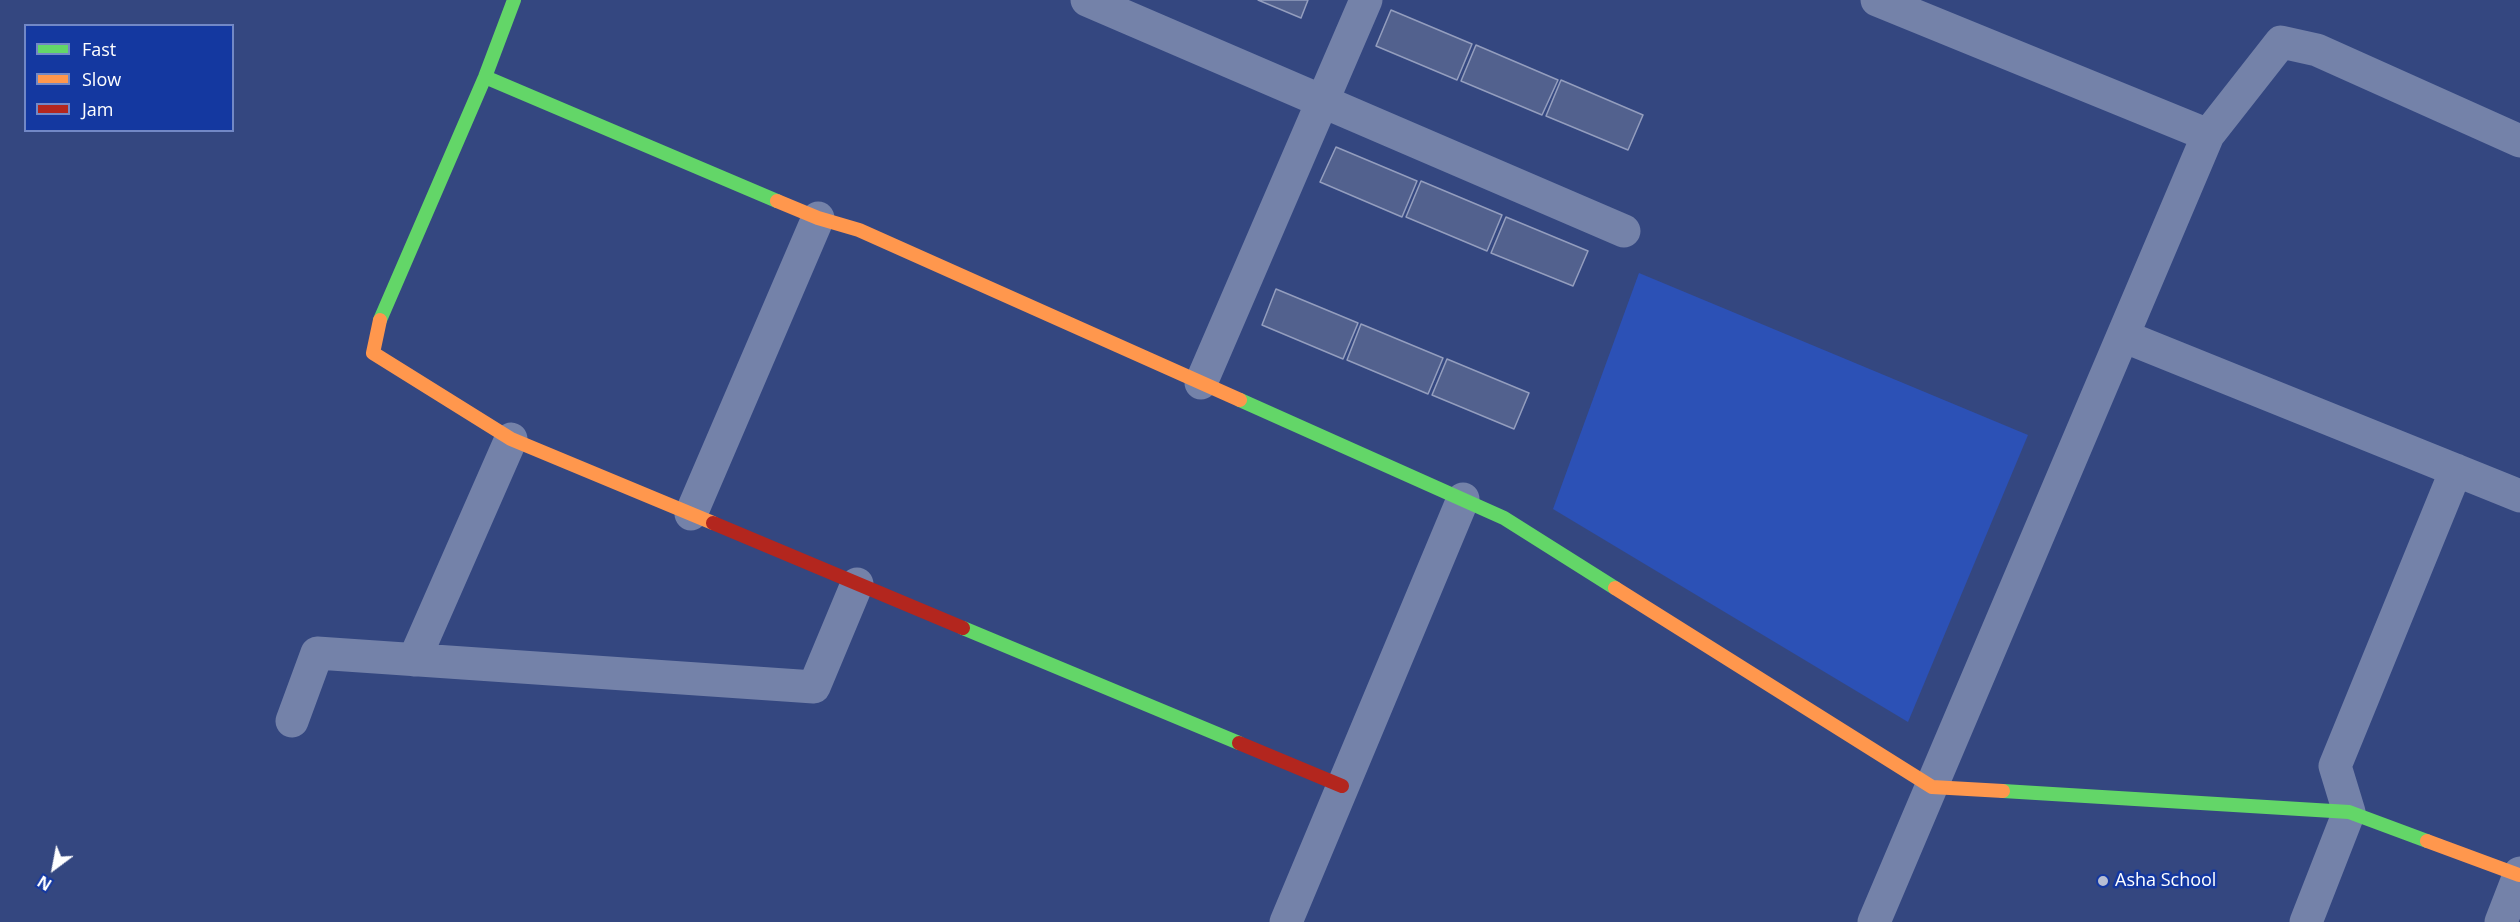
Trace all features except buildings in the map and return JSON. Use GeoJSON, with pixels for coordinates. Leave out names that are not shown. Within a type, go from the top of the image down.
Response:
{"type":"FeatureCollection","features":[{"type":"Feature","properties":{"kind":"street"},"geometry":{"type":"LineString","coordinates":[[514,0],[485,77],[381,314],[373,353],[511,439],[1342,786]]}},
{"type":"Feature","properties":{"kind":"street"},"geometry":{"type":"LineString","coordinates":[[1087,0],[1624,231]]}},
{"type":"Feature","properties":{"kind":"street"},"geometry":{"type":"LineString","coordinates":[[1201,383],[1366,0]]}},
{"type":"Feature","properties":{"kind":"street"},"geometry":{"type":"LineString","coordinates":[[1877,0],[2208,135]]}},
{"type":"Feature","properties":{"kind":"street"},"geometry":{"type":"LineString","coordinates":[[1874,922],[2208,135],[2281,42],[2317,50],[2520,141]]}},
{"type":"Feature","properties":{"kind":"street"},"geometry":{"type":"LineString","coordinates":[[485,77],[818,218],[859,230],[1504,518],[1932,787],[2349,812],[2520,874],[2501,922]]}},
{"type":"Feature","properties":{"kind":"street"},"geometry":{"type":"LineString","coordinates":[[691,514],[818,218]]}},
{"type":"Feature","properties":{"kind":"street"},"geometry":{"type":"LineString","coordinates":[[2123,336],[2520,496]]}},
{"type":"Feature","properties":{"kind":"street"},"geometry":{"type":"LineString","coordinates":[[414,660],[511,439]]}},
{"type":"Feature","properties":{"kind":"street"},"geometry":{"type":"LineString","coordinates":[[2306,922],[2349,812],[2335,766],[2456,470]]}},
{"type":"Feature","properties":{"kind":"street"},"geometry":{"type":"LineString","coordinates":[[1286,922],[1463,499]]}},
{"type":"Feature","properties":{"kind":"street"},"geometry":{"type":"LineString","coordinates":[[292,721],[317,653],[814,687],[857,584]]}},
{"type":"Feature","properties":{"kind":"shaded area"},"geometry":{"type":"Polygon","coordinates":[[[1639,273],[2028,435],[1908,722],[1553,509],[1639,273]]]}},
{"type":"Feature","properties":{"kind":"traffic: fast"},"geometry":{"type":"LineString","coordinates":[[380,320],[485,77],[514,0]]}},
{"type":"Feature","properties":{"kind":"traffic: fast"},"geometry":{"type":"LineString","coordinates":[[485,77],[777,201]]}},
{"type":"Feature","properties":{"kind":"traffic: fast"},"geometry":{"type":"LineString","coordinates":[[1240,400],[1504,518],[1615,588]]}},
{"type":"Feature","properties":{"kind":"traffic: fast"},"geometry":{"type":"LineString","coordinates":[[963,628],[1239,743]]}},
{"type":"Feature","properties":{"kind":"traffic: fast"},"geometry":{"type":"LineString","coordinates":[[2003,791],[2349,812],[2427,841]]}},
{"type":"Feature","properties":{"kind":"traffic: slow"},"geometry":{"type":"LineString","coordinates":[[777,201],[818,218],[859,230],[1240,400]]}},
{"type":"Feature","properties":{"kind":"traffic: slow"},"geometry":{"type":"LineString","coordinates":[[380,320],[373,353],[511,439],[713,523]]}},
{"type":"Feature","properties":{"kind":"traffic: slow"},"geometry":{"type":"LineString","coordinates":[[1615,588],[1932,787],[2003,791]]}},
{"type":"Feature","properties":{"kind":"traffic: slow"},"geometry":{"type":"LineString","coordinates":[[2427,841],[2519,875]]}},
{"type":"Feature","properties":{"kind":"traffic: jam"},"geometry":{"type":"LineString","coordinates":[[713,523],[963,628]]}},
{"type":"Feature","properties":{"kind":"traffic: jam"},"geometry":{"type":"LineString","coordinates":[[1239,743],[1342,786]]}},
{"type":"Feature","properties":{"kind":"place","name":"Asha School"},"geometry":{"type":"Point","coordinates":[2103,881]}}]}
